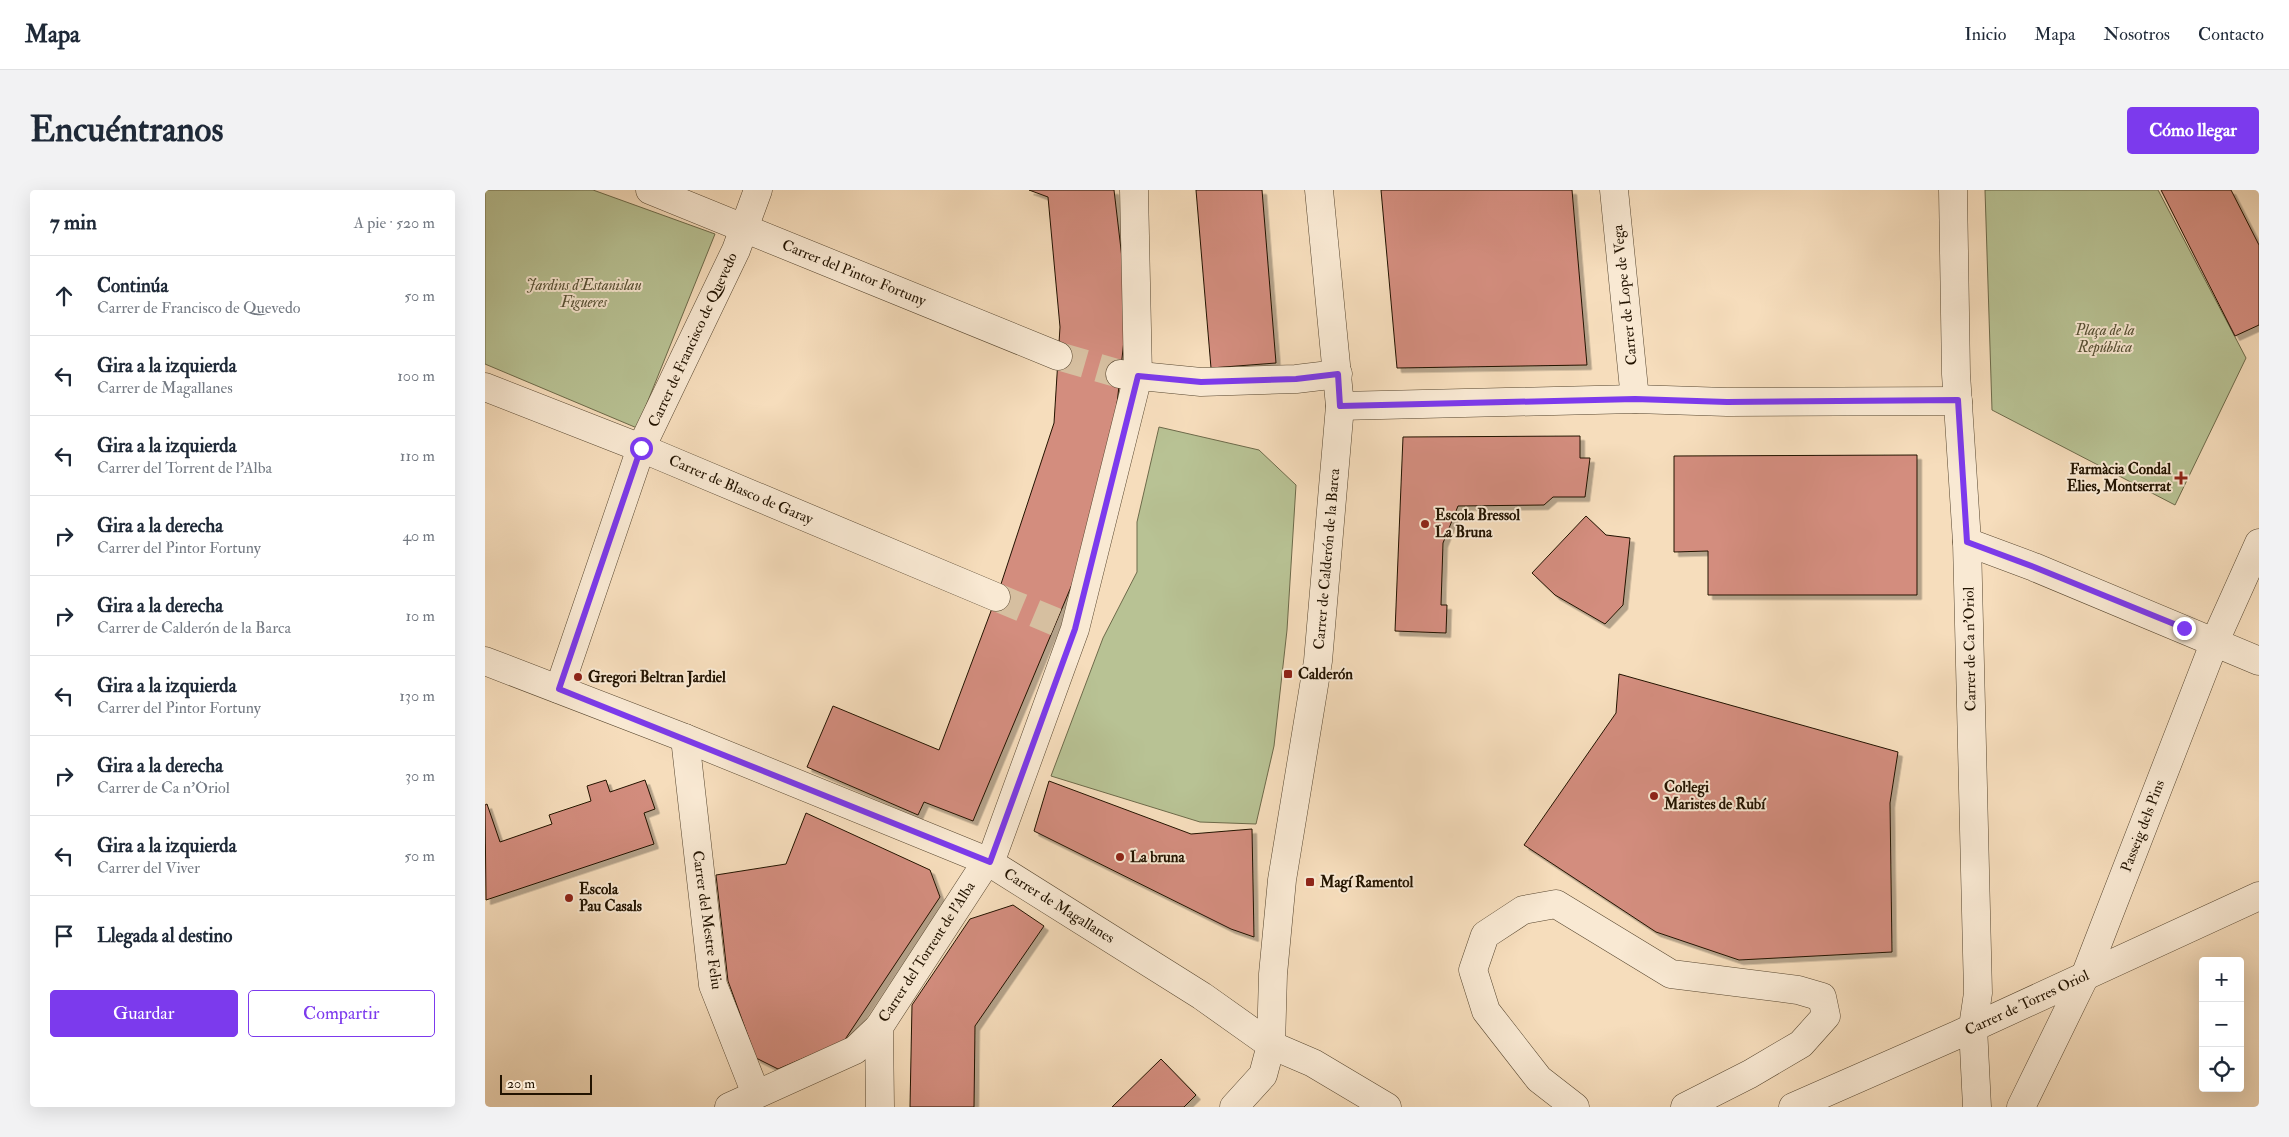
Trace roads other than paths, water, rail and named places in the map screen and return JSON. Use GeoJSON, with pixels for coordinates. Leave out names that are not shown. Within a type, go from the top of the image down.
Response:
{"type":"FeatureCollection","features":[{"type":"Feature","properties":{"kind":"street","name":"Carrer del Pintor Fortuny"},"geometry":{"type":"LineString","coordinates":[[650,190],[1058,356]]}},
{"type":"Feature","properties":{"kind":"street","name":"Carrer de Francisco de Quevedo"},"geometry":{"type":"LineString","coordinates":[[559,689],[641,448],[736,250],[758,190]]}},
{"type":"Feature","properties":{"kind":"street","name":"Carrer del Torrent de l'Alba"},"geometry":{"type":"LineString","coordinates":[[880,1107],[879,1028],[988,862],[1065,625],[1129,375],[1134,190]]}},
{"type":"Feature","properties":{"kind":"street","name":"Carrer de Calderón de la Barca"},"geometry":{"type":"LineString","coordinates":[[1234,1107],[1263,1076],[1271,1045],[1273,974],[1283,880],[1317,661],[1340,406],[1319,190]]}},
{"type":"Feature","properties":{"kind":"street","name":"Carrer de Lope de Vega"},"geometry":{"type":"LineString","coordinates":[[1615,190],[1635,399]]}},
{"type":"Feature","properties":{"kind":"street","name":"Carrer de Ca n'Oriol"},"geometry":{"type":"LineString","coordinates":[[1953,190],[1958,400],[1967,542],[1978,993],[1973,1027],[1977,1107]]}},
{"type":"Feature","properties":{"kind":"street"},"geometry":{"type":"LineString","coordinates":[[1129,375],[1201,382],[1296,379],[1338,374]]}},
{"type":"Feature","properties":{"kind":"street","name":"Carrer de Blasco de Garay"},"geometry":{"type":"LineString","coordinates":[[485,387],[641,448],[996,597]]}},
{"type":"Feature","properties":{"kind":"street"},"geometry":{"type":"LineString","coordinates":[[1340,406],[1635,399],[1727,402],[1958,400]]}},
{"type":"Feature","properties":{"kind":"street"},"geometry":{"type":"LineString","coordinates":[[1967,542],[2034,567],[2259,661]]}},
{"type":"Feature","properties":{"kind":"street","name":"Passeig dels Pins"},"geometry":{"type":"LineString","coordinates":[[2021,1107],[2085,976],[2215,641],[2259,543]]}},
{"type":"Feature","properties":{"kind":"street","name":"Carrer de Magallanes"},"geometry":{"type":"LineString","coordinates":[[485,661],[685,738],[988,862],[1202,996],[1271,1045],[1313,1062],[1387,1107]]}},
{"type":"Feature","properties":{"kind":"street","name":"Carrer del Mestre Feliu"},"geometry":{"type":"LineString","coordinates":[[685,738],[713,985],[756,1094]]}},
{"type":"Feature","properties":{"kind":"street","name":"Carrer de Torres Oriol"},"geometry":{"type":"LineString","coordinates":[[1793,1107],[2259,896]]}},
{"type":"Feature","properties":{"kind":"street"},"geometry":{"type":"LineString","coordinates":[[1575,1107],[1539,1079],[1486,1011],[1473,970],[1485,934],[1523,910],[1556,904],[1671,974],[1797,990],[1823,997],[1825,1016],[1801,1044],[1750,1074],[1685,1107]]}},
{"type":"Feature","properties":{"kind":"street"},"geometry":{"type":"LineString","coordinates":[[729,1107],[855,1050],[879,1028]]}},
{"type":"Feature","properties":{"kind":"tunnel"},"geometry":{"type":"LineString","coordinates":[[1058,356],[1120,374]]}},
{"type":"Feature","properties":{"kind":"tunnel"},"geometry":{"type":"LineString","coordinates":[[996,597],[1056,622]]}},
{"type":"Feature","properties":{"kind":"place","name":"Farmàcia Condal Elies, Montserrat"},"geometry":{"type":"Point","coordinates":[2181,478]}},
{"type":"Feature","properties":{"kind":"place","name":"Escola Bressol La Bruna"},"geometry":{"type":"Point","coordinates":[1425,524]}},
{"type":"Feature","properties":{"kind":"place","name":"Calderón"},"geometry":{"type":"Point","coordinates":[1288,674]}},
{"type":"Feature","properties":{"kind":"place","name":"Gregori Beltran Jardiel"},"geometry":{"type":"Point","coordinates":[578,677]}},
{"type":"Feature","properties":{"kind":"place","name":"Col·legi Maristes de Rubí"},"geometry":{"type":"Point","coordinates":[1654,796]}},
{"type":"Feature","properties":{"kind":"place","name":"La bruna"},"geometry":{"type":"Point","coordinates":[1120,857]}},
{"type":"Feature","properties":{"kind":"place","name":"Magí Ramentol"},"geometry":{"type":"Point","coordinates":[1310,882]}},
{"type":"Feature","properties":{"kind":"place","name":"Escola Pau Casals"},"geometry":{"type":"Point","coordinates":[569,898]}},
{"type":"Feature","properties":{"kind":"park label","name":"Jardins d'Estanislau Figueres"},"geometry":{"type":"Point","coordinates":[584,294]}},
{"type":"Feature","properties":{"kind":"park label","name":"Plaça de la República"},"geometry":{"type":"Point","coordinates":[2105,338]}}]}
